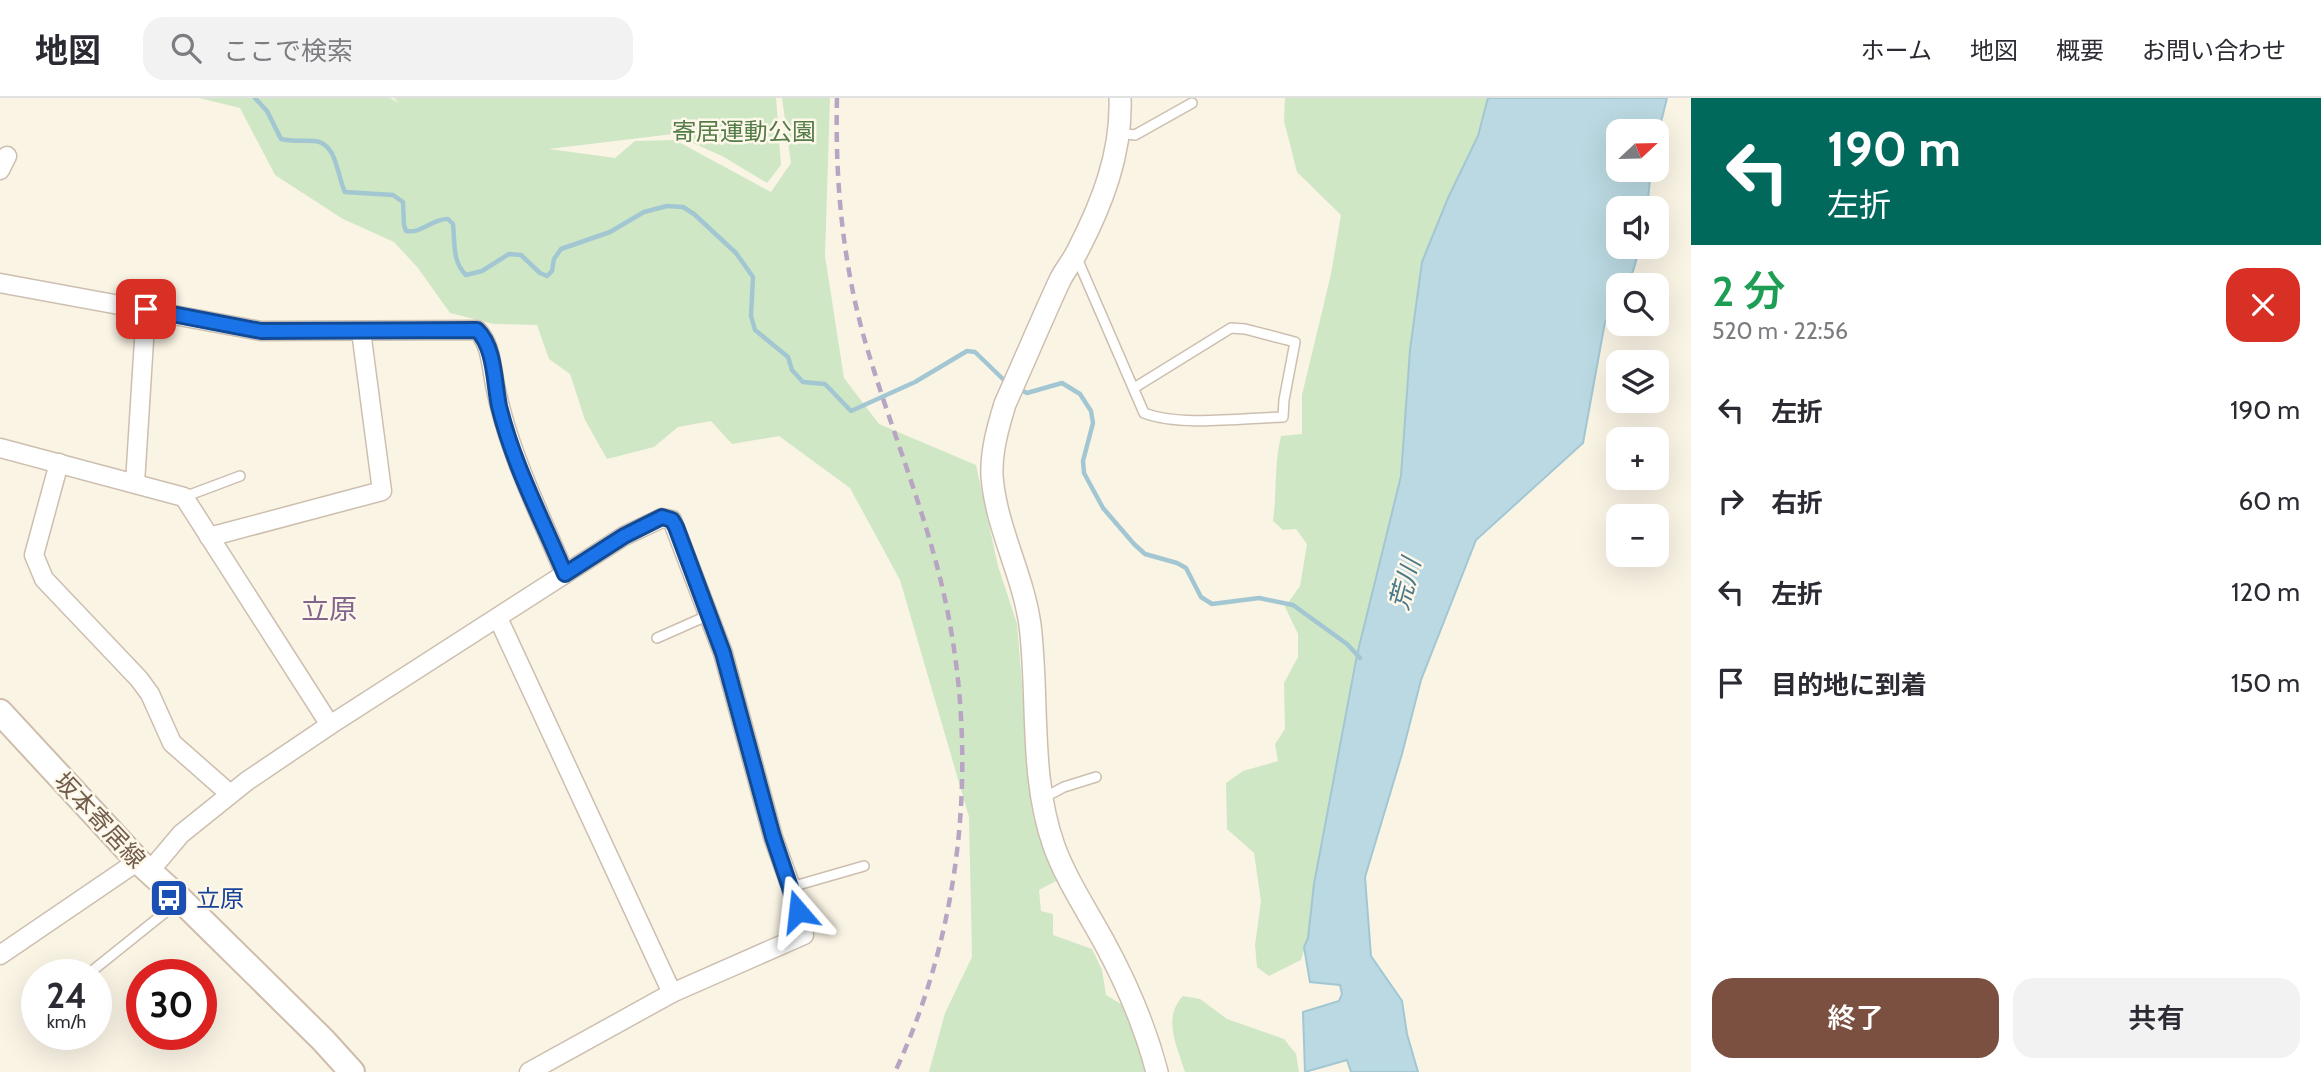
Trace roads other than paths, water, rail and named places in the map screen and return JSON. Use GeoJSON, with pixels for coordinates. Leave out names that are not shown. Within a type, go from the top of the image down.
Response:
{"type":"FeatureCollection","features":[{"type":"Feature","properties":{"kind":"main road","name":"坂本寄居線"},"geometry":{"type":"LineString","coordinates":[[0,712],[143,866],[181,900],[352,1072]]}},
{"type":"Feature","properties":{"kind":"street"},"geometry":{"type":"LineString","coordinates":[[1120,98],[1119,133],[1114,162],[1103,194],[1005,404],[996,439],[992,474],[1001,522],[1029,622],[1045,815],[1072,886],[1104,941],[1131,996],[1149,1040],[1157,1072]]}},
{"type":"Feature","properties":{"kind":"street"},"geometry":{"type":"LineString","coordinates":[[1,287],[146,309],[261,331],[477,330],[486,339],[500,408],[511,444],[565,574]]}},
{"type":"Feature","properties":{"kind":"street"},"geometry":{"type":"LineString","coordinates":[[135,484],[146,309]]}},
{"type":"Feature","properties":{"kind":"street"},"geometry":{"type":"LineString","coordinates":[[209,537],[382,491],[361,331]]}},
{"type":"Feature","properties":{"kind":"street"},"geometry":{"type":"LineString","coordinates":[[0,448],[184,497],[330,725]]}},
{"type":"Feature","properties":{"kind":"street"},"geometry":{"type":"LineString","coordinates":[[60,463],[33,555],[44,579],[139,679],[150,694],[172,743],[230,794]]}},
{"type":"Feature","properties":{"kind":"street"},"geometry":{"type":"LineString","coordinates":[[0,955],[143,866],[230,794],[330,725],[624,536],[662,517],[672,520],[723,653],[773,837],[804,935],[672,993],[528,1072]]}},
{"type":"Feature","properties":{"kind":"street"},"geometry":{"type":"LineString","coordinates":[[498,618],[672,993]]}},
{"type":"Feature","properties":{"kind":"lane"},"geometry":{"type":"LineString","coordinates":[[1119,133],[1135,135],[1192,103]]}},
{"type":"Feature","properties":{"kind":"lane"},"geometry":{"type":"LineString","coordinates":[[1075,255],[1144,413],[1154,417],[1186,420],[1283,417],[1295,342],[1231,328],[1134,388]]}},
{"type":"Feature","properties":{"kind":"lane"},"geometry":{"type":"LineString","coordinates":[[184,497],[240,476]]}},
{"type":"Feature","properties":{"kind":"lane"},"geometry":{"type":"LineString","coordinates":[[657,638],[709,615]]}},
{"type":"Feature","properties":{"kind":"lane"},"geometry":{"type":"LineString","coordinates":[[1043,798],[1064,787],[1096,777]]}},
{"type":"Feature","properties":{"kind":"lane"},"geometry":{"type":"LineString","coordinates":[[791,887],[864,866]]}},
{"type":"Feature","properties":{"kind":"lane"},"geometry":{"type":"LineString","coordinates":[[107,959],[181,900]]}},
{"type":"Feature","properties":{"kind":"water","name":"荒川"},"geometry":{"type":"Polygon","coordinates":[[[1488,98],[1667,98],[1662,119],[1606,119],[1606,182],[1650,182],[1648,196],[1606,196],[1606,259],[1636,259],[1632,273],[1606,273],[1606,320],[1583,443],[1476,540],[1421,680],[1365,877],[1371,956],[1402,1001],[1407,1034],[1418,1072],[1351,1072],[1347,1060],[1305,1072],[1303,1012],[1339,1001],[1342,994],[1340,985],[1310,982],[1304,947],[1308,938],[1314,884],[1357,655],[1401,476],[1410,350],[1422,262],[1448,198],[1478,136],[1488,98]]]}},
{"type":"Feature","properties":{"kind":"waterway"},"geometry":{"type":"LineString","coordinates":[[255,98],[267,111],[281,139],[315,141],[328,148],[345,192],[393,195],[403,202],[406,231],[448,219],[453,224],[456,258],[466,275],[482,271],[509,254],[521,255],[547,276],[552,271],[554,259],[561,249],[610,232],[644,212],[667,206],[683,207],[736,253],[753,277],[751,316],[755,330],[788,357],[792,370],[803,382],[825,384],[851,411],[915,382],[967,351],[975,352],[1006,382]]}},
{"type":"Feature","properties":{"kind":"waterway"},"geometry":{"type":"LineString","coordinates":[[1017,388],[1027,393],[1062,383],[1080,394],[1091,411],[1093,423],[1083,461],[1084,473],[1103,508],[1145,554],[1186,568],[1201,597],[1212,604],[1259,598],[1293,605],[1347,644],[1360,658]]}},
{"type":"Feature","properties":{"kind":"railway"},"geometry":{"type":"LineString","coordinates":[[837,98],[841,217],[850,276],[863,334],[937,566],[951,629],[959,693],[962,758],[960,822],[952,887],[939,950],[920,1012],[895,1072]]}},
{"type":"Feature","properties":{"kind":"place","name":"立原"},"geometry":{"type":"Point","coordinates":[169,898]}},
{"type":"Feature","properties":{"kind":"district","name":"立原"},"geometry":{"type":"Point","coordinates":[329,609]}},
{"type":"Feature","properties":{"kind":"park label","name":"寄居運動公園"},"geometry":{"type":"Point","coordinates":[744,131]}}]}
